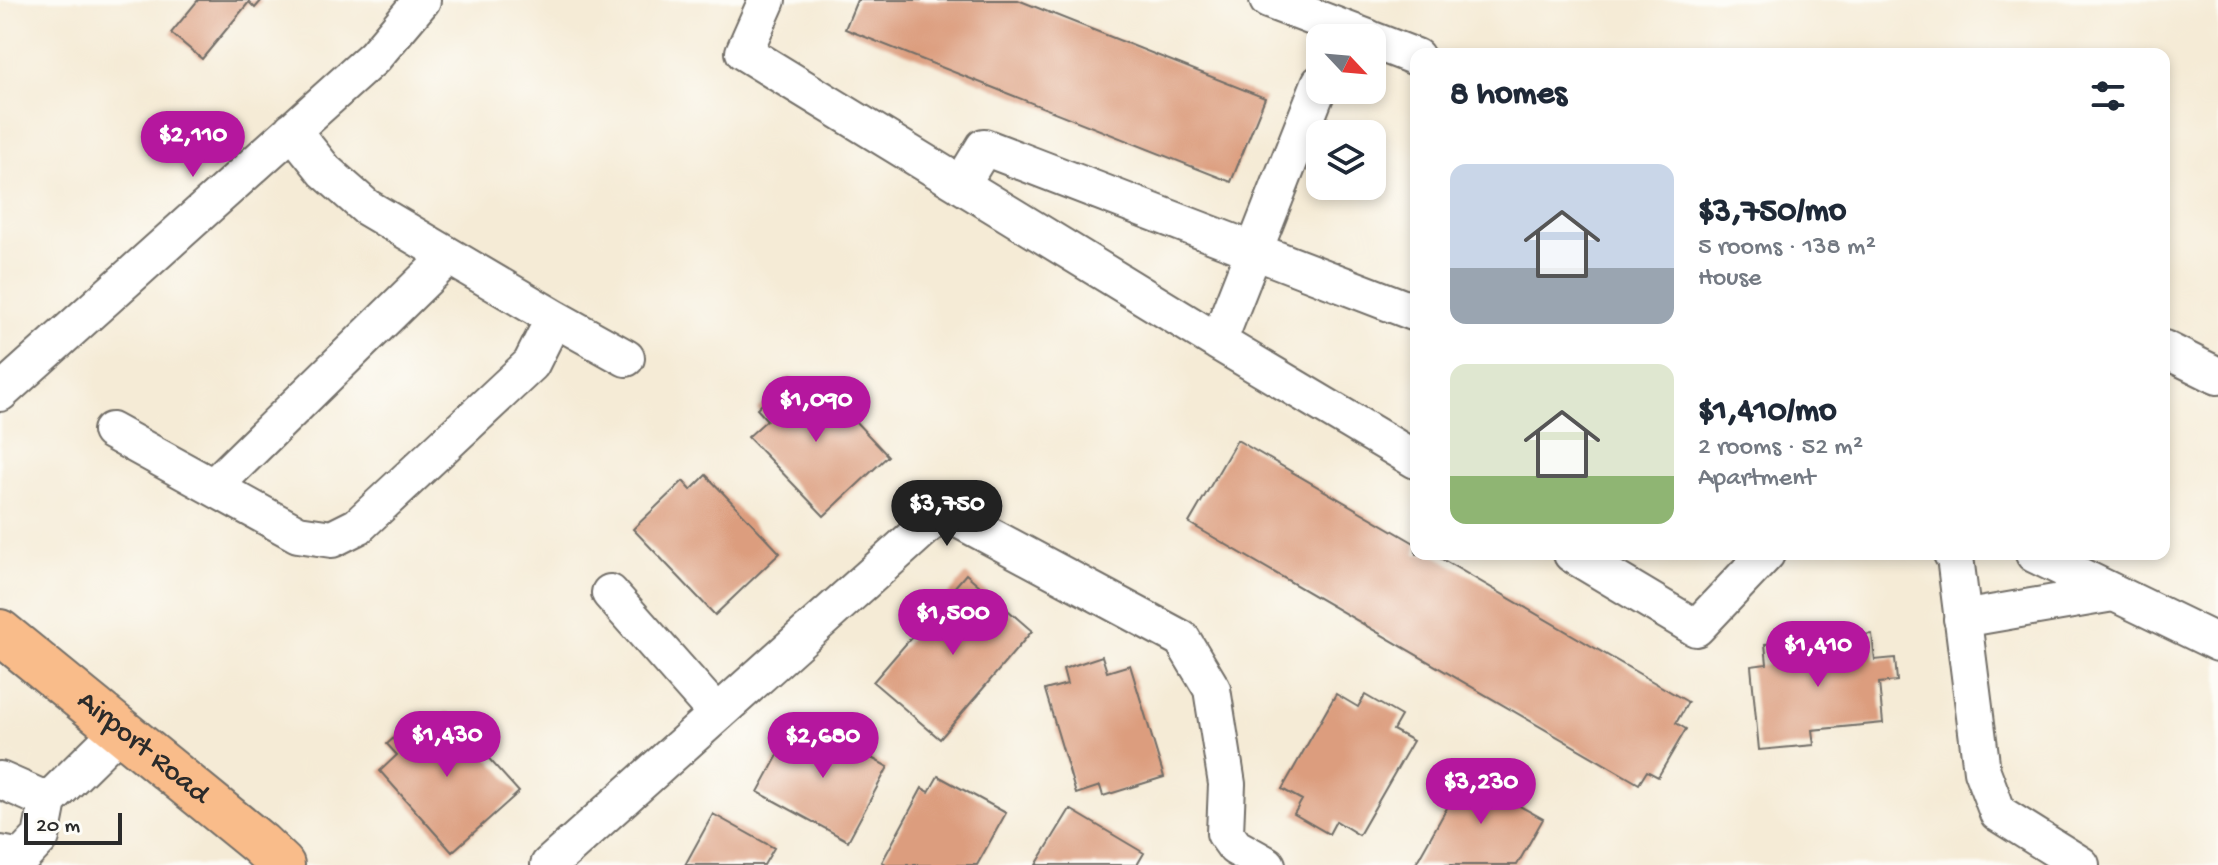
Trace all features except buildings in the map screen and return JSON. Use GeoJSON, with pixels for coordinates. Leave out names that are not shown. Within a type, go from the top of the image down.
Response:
{"type":"FeatureCollection","features":[{"type":"Feature","properties":{"kind":"highway","name":"Airport Road"},"geometry":{"type":"LineString","coordinates":[[0,632],[282,865]]}},
{"type":"Feature","properties":{"kind":"street"},"geometry":{"type":"LineString","coordinates":[[0,393],[374,57],[422,0]]}},
{"type":"Feature","properties":{"kind":"street"},"geometry":{"type":"LineString","coordinates":[[767,0],[744,52],[1410,456]]}},
{"type":"Feature","properties":{"kind":"street"},"geometry":{"type":"LineString","coordinates":[[1268,0],[1326,24]]}},
{"type":"Feature","properties":{"kind":"street"},"geometry":{"type":"LineString","coordinates":[[1386,47],[1410,55]]}},
{"type":"Feature","properties":{"kind":"street"},"geometry":{"type":"LineString","coordinates":[[1218,342],[1312,104]]}},
{"type":"Feature","properties":{"kind":"street"},"geometry":{"type":"LineString","coordinates":[[292,130],[325,171],[366,207],[626,358]]}},
{"type":"Feature","properties":{"kind":"street"},"geometry":{"type":"LineString","coordinates":[[961,185],[984,147],[1410,311]]}},
{"type":"Feature","properties":{"kind":"street"},"geometry":{"type":"LineString","coordinates":[[213,487],[449,256]]}},
{"type":"Feature","properties":{"kind":"street"},"geometry":{"type":"LineString","coordinates":[[111,431],[298,534],[332,539],[358,526],[531,364],[554,318]]}},
{"type":"Feature","properties":{"kind":"street"},"geometry":{"type":"LineString","coordinates":[[2170,352],[2218,376]]}},
{"type":"Feature","properties":{"kind":"street"},"geometry":{"type":"LineString","coordinates":[[549,865],[943,511],[1182,639],[1212,689],[1227,784],[1225,833],[1229,856],[1267,865]]}},
{"type":"Feature","properties":{"kind":"street"},"geometry":{"type":"LineString","coordinates":[[1582,560],[1696,628],[1760,560]]}},
{"type":"Feature","properties":{"kind":"street"},"geometry":{"type":"LineString","coordinates":[[1953,560],[1982,771],[1998,813],[2081,865]]}},
{"type":"Feature","properties":{"kind":"street"},"geometry":{"type":"LineString","coordinates":[[2046,560],[2218,643]]}},
{"type":"Feature","properties":{"kind":"street"},"geometry":{"type":"LineString","coordinates":[[610,593],[717,714]]}},
{"type":"Feature","properties":{"kind":"street"},"geometry":{"type":"LineString","coordinates":[[1962,619],[2113,593]]}},
{"type":"Feature","properties":{"kind":"street"},"geometry":{"type":"LineString","coordinates":[[0,854],[21,858],[41,837],[48,801],[120,730]]}},
{"type":"Feature","properties":{"kind":"street"},"geometry":{"type":"LineString","coordinates":[[0,780],[48,801]]}}]}
